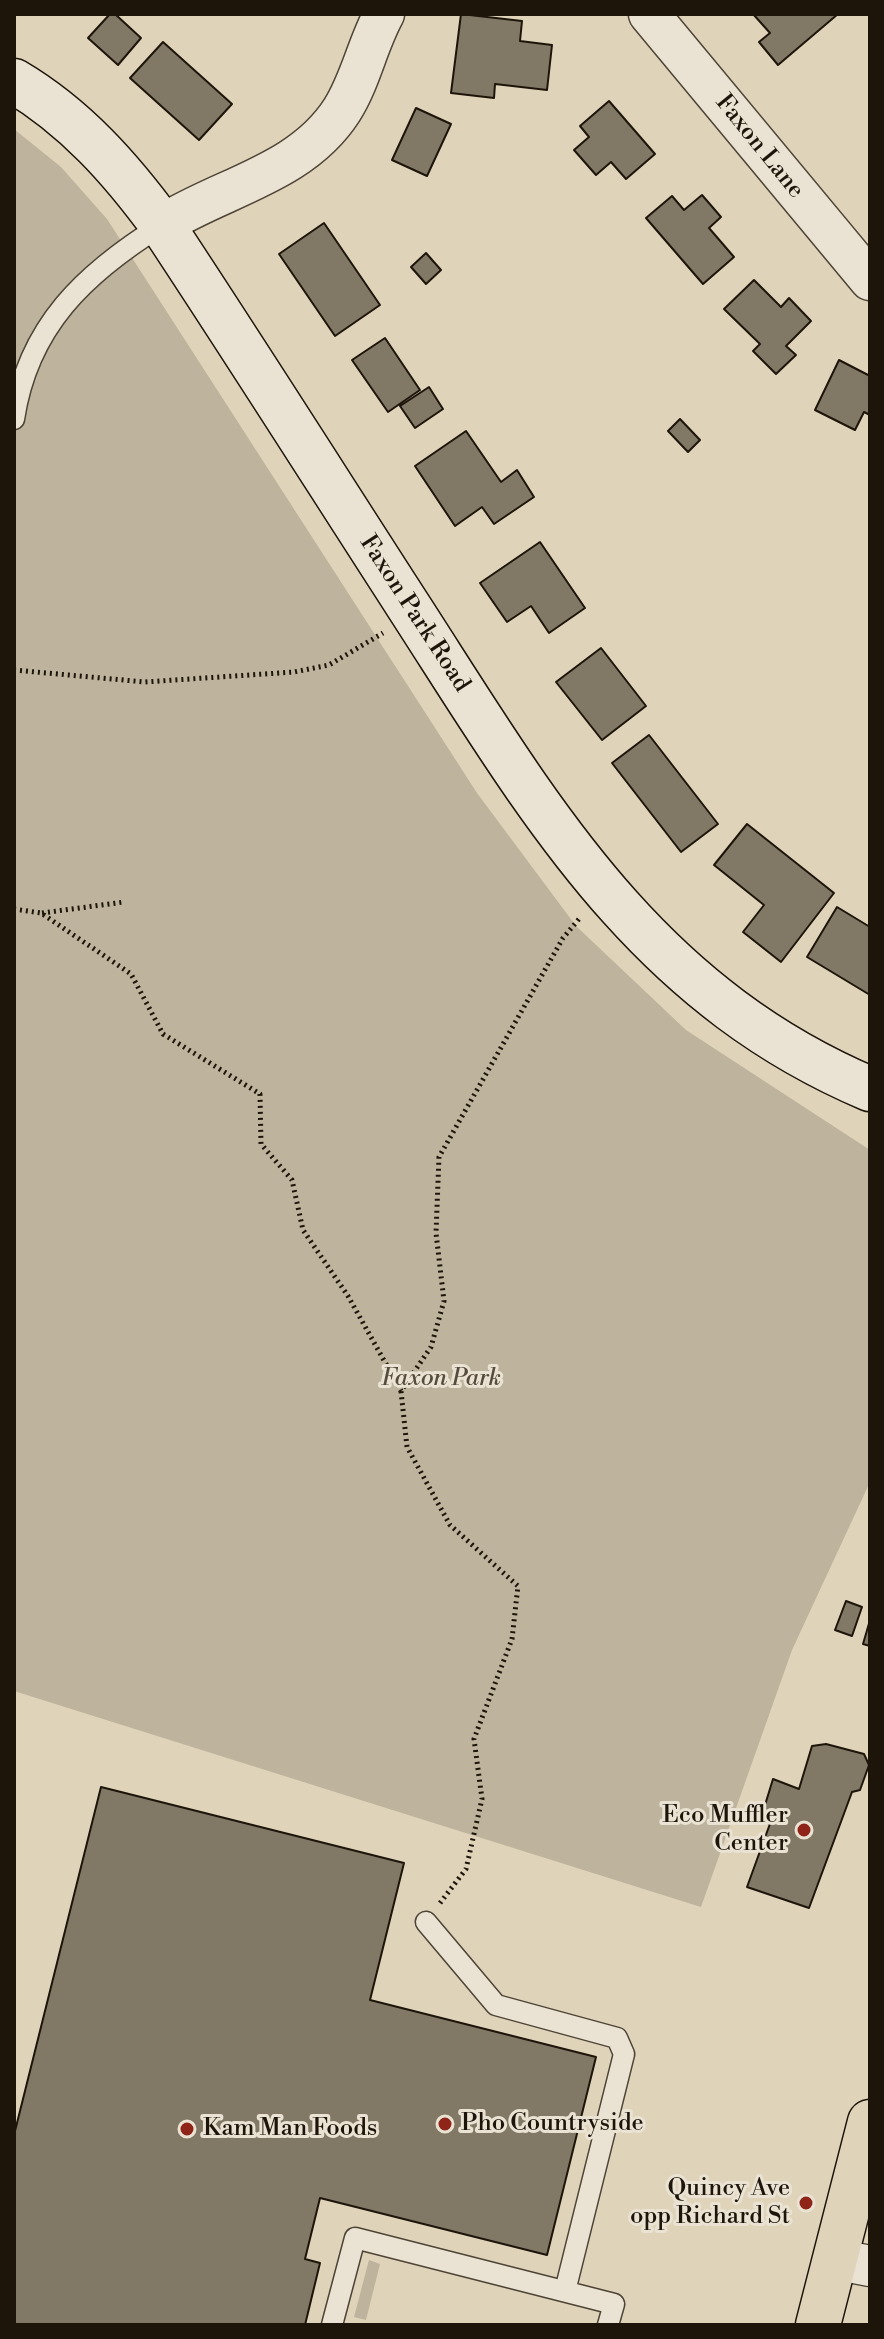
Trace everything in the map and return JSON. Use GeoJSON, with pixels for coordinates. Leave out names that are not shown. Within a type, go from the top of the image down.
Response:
{"type":"FeatureCollection","features":[{"type":"Feature","properties":{"kind":"main road"},"geometry":{"type":"LineString","coordinates":[[818,2325],[852,2262],[870,2122]]}},
{"type":"Feature","properties":{"kind":"street"},"geometry":{"type":"LineString","coordinates":[[162,225],[275,169],[313,144],[341,112],[353,91],[384,14]]}},
{"type":"Feature","properties":{"kind":"street","name":"Faxon Lane"},"geometry":{"type":"LineString","coordinates":[[649,14],[870,280]]}},
{"type":"Feature","properties":{"kind":"street","name":"Faxon Park Road"},"geometry":{"type":"LineString","coordinates":[[14,81],[88,138],[123,174],[162,225],[513,770],[608,897],[690,975],[739,1015],[804,1056],[870,1089]]}},
{"type":"Feature","properties":{"kind":"lane"},"geometry":{"type":"LineString","coordinates":[[14,419],[30,357],[52,319],[105,264],[162,225]]}},
{"type":"Feature","properties":{"kind":"lane"},"geometry":{"type":"LineString","coordinates":[[426,1922],[496,2005],[617,2038],[624,2054],[565,2291]]}},
{"type":"Feature","properties":{"kind":"lane"},"geometry":{"type":"LineString","coordinates":[[332,2325],[355,2238],[614,2304],[608,2325]]}},
{"type":"Feature","properties":{"kind":"path"},"geometry":{"type":"LineString","coordinates":[[14,670],[145,682],[294,672],[329,665],[384,632]]}},
{"type":"Feature","properties":{"kind":"path"},"geometry":{"type":"LineString","coordinates":[[14,909],[41,913],[124,902]]}},
{"type":"Feature","properties":{"kind":"path"},"geometry":{"type":"LineString","coordinates":[[41,913],[131,974],[163,1034],[260,1094],[261,1144],[292,1180],[303,1230],[348,1296],[401,1391],[407,1447],[450,1525],[518,1586],[512,1639],[474,1739],[482,1799],[466,1869],[426,1922]]}},
{"type":"Feature","properties":{"kind":"path"},"geometry":{"type":"LineString","coordinates":[[401,1391],[431,1347],[444,1301],[436,1233],[439,1157],[563,938],[580,918]]}},
{"type":"Feature","properties":{"kind":"green space","name":"Faxon Park"},"geometry":{"type":"Polygon","coordinates":[[[14,129],[61,167],[107,219],[477,793],[576,926],[686,1030],[870,1150],[870,1482],[792,1650],[701,1907],[14,1691],[14,129]]]}},
{"type":"Feature","properties":{"kind":"green space"},"geometry":{"type":"Polygon","coordinates":[[[369,2260],[380,2264],[366,2320],[354,2317],[369,2260]]]}},
{"type":"Feature","properties":{"kind":"building"},"geometry":{"type":"Polygon","coordinates":[[[110,14],[115,14],[141,38],[118,65],[88,38],[110,14]]]}},
{"type":"Feature","properties":{"kind":"building"},"geometry":{"type":"Polygon","coordinates":[[[461,14],[522,21],[520,41],[552,45],[547,90],[495,84],[494,98],[451,93],[461,14]]]}},
{"type":"Feature","properties":{"kind":"building"},"geometry":{"type":"Polygon","coordinates":[[[753,14],[838,14],[778,65],[759,42],[770,33],[753,14]]]}},
{"type":"Feature","properties":{"kind":"building"},"geometry":{"type":"Polygon","coordinates":[[[163,42],[232,104],[199,140],[130,78],[163,42]]]}},
{"type":"Feature","properties":{"kind":"building"},"geometry":{"type":"Polygon","coordinates":[[[609,101],[655,154],[626,179],[611,162],[596,175],[574,150],[589,137],[580,126],[609,101]]]}},
{"type":"Feature","properties":{"kind":"building"},"geometry":{"type":"Polygon","coordinates":[[[416,108],[451,124],[427,176],[392,160],[416,108]]]}},
{"type":"Feature","properties":{"kind":"building"},"geometry":{"type":"Polygon","coordinates":[[[702,195],[721,217],[709,228],[734,257],[703,284],[646,218],[672,196],[684,210],[702,195]]]}},
{"type":"Feature","properties":{"kind":"building"},"geometry":{"type":"Polygon","coordinates":[[[324,223],[380,305],[335,336],[279,254],[324,223]]]}},
{"type":"Feature","properties":{"kind":"building"},"geometry":{"type":"Polygon","coordinates":[[[426,253],[441,270],[426,284],[411,267],[426,253]]]}},
{"type":"Feature","properties":{"kind":"building"},"geometry":{"type":"Polygon","coordinates":[[[754,280],[781,307],[789,298],[811,321],[786,346],[796,355],[776,374],[753,351],[760,344],[724,309],[754,280]]]}},
{"type":"Feature","properties":{"kind":"building"},"geometry":{"type":"Polygon","coordinates":[[[385,338],[420,390],[388,412],[352,360],[385,338]]]}},
{"type":"Feature","properties":{"kind":"building"},"geometry":{"type":"Polygon","coordinates":[[[839,360],[870,376],[870,415],[864,412],[855,430],[815,410],[839,360]]]}},
{"type":"Feature","properties":{"kind":"building"},"geometry":{"type":"Polygon","coordinates":[[[429,387],[443,409],[415,428],[400,406],[429,387]]]}},
{"type":"Feature","properties":{"kind":"building"},"geometry":{"type":"Polygon","coordinates":[[[680,419],[700,440],[688,452],[668,431],[680,419]]]}},
{"type":"Feature","properties":{"kind":"building"},"geometry":{"type":"Polygon","coordinates":[[[466,431],[501,482],[517,470],[534,497],[494,524],[482,507],[455,526],[415,466],[466,431]]]}},
{"type":"Feature","properties":{"kind":"building"},"geometry":{"type":"Polygon","coordinates":[[[540,542],[585,608],[549,633],[531,606],[507,622],[480,583],[540,542]]]}},
{"type":"Feature","properties":{"kind":"building"},"geometry":{"type":"Polygon","coordinates":[[[601,648],[646,706],[602,740],[556,682],[601,648]]]}},
{"type":"Feature","properties":{"kind":"building"},"geometry":{"type":"Polygon","coordinates":[[[649,735],[718,824],[681,852],[612,763],[649,735]]]}},
{"type":"Feature","properties":{"kind":"building"},"geometry":{"type":"Polygon","coordinates":[[[747,824],[834,893],[781,962],[743,932],[764,905],[714,865],[747,824]]]}},
{"type":"Feature","properties":{"kind":"building"},"geometry":{"type":"Polygon","coordinates":[[[837,907],[870,927],[870,995],[807,957],[837,907]]]}},
{"type":"Feature","properties":{"kind":"building"},"geometry":{"type":"Polygon","coordinates":[[[846,1601],[862,1607],[852,1636],[835,1630],[846,1601]]]}},
{"type":"Feature","properties":{"kind":"building"},"geometry":{"type":"Polygon","coordinates":[[[870,1620],[870,1646],[863,1644],[870,1620]]]}},
{"type":"Feature","properties":{"kind":"building","name":"Eco Muffler Center"},"geometry":{"type":"Polygon","coordinates":[[[826,1744],[864,1754],[869,1765],[860,1790],[852,1792],[809,1908],[747,1887],[771,1821],[761,1818],[773,1779],[799,1789],[812,1746],[826,1744]]]}},
{"type":"Feature","properties":{"kind":"building"},"geometry":{"type":"Polygon","coordinates":[[[101,1787],[404,1863],[370,2000],[596,2057],[547,2255],[320,2198],[305,2259],[320,2263],[305,2325],[14,2325],[14,2135],[101,1787]]]}},
{"type":"Feature","properties":{"kind":"place","name":"Eco Muffler Center"},"geometry":{"type":"Point","coordinates":[804,1830]}},
{"type":"Feature","properties":{"kind":"place","name":"Pho Countryside"},"geometry":{"type":"Point","coordinates":[445,2124]}},
{"type":"Feature","properties":{"kind":"place","name":"Kam Man Foods"},"geometry":{"type":"Point","coordinates":[187,2129]}},
{"type":"Feature","properties":{"kind":"place","name":"Quincy Ave opp Richard St"},"geometry":{"type":"Point","coordinates":[806,2203]}}]}
